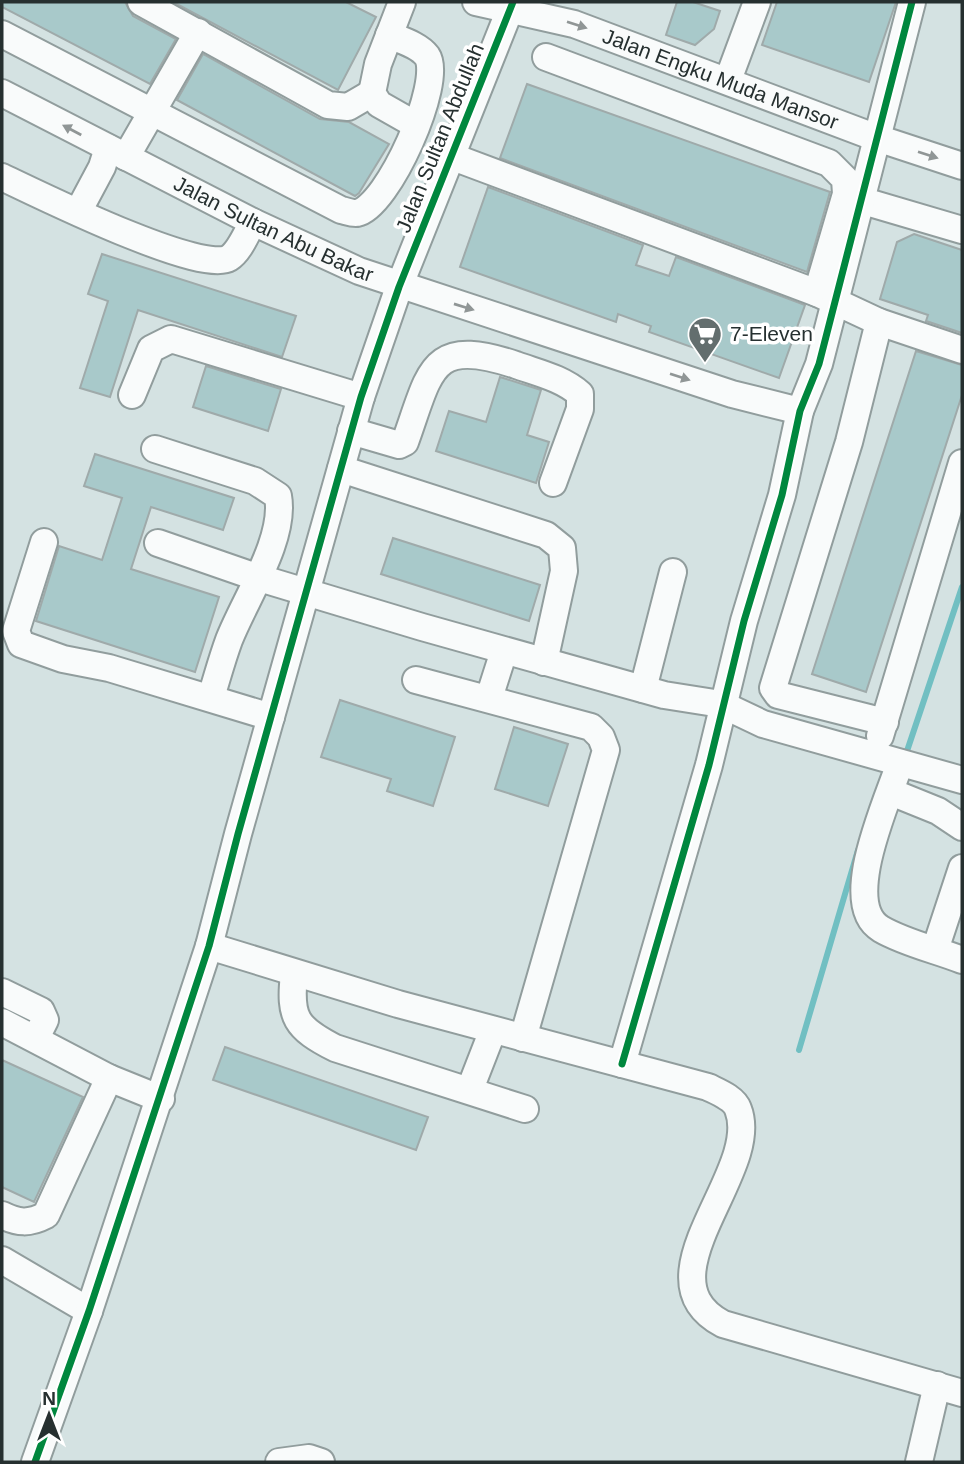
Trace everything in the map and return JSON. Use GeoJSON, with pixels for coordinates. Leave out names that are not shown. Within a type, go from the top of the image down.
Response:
{"type":"FeatureCollection","features":[{"type":"Feature","properties":{"kind":"street"},"geometry":{"type":"LineString","coordinates":[[141,2],[328,105],[348,107],[372,93]]}},
{"type":"Feature","properties":{"kind":"street"},"geometry":{"type":"LineString","coordinates":[[402,2],[372,84],[372,93],[379,104],[416,125]]}},
{"type":"Feature","properties":{"kind":"street","name":"Jalan Engku Muda Mansor"},"geometry":{"type":"LineString","coordinates":[[476,2],[512,6],[563,21],[728,80],[799,110],[962,166]]}},
{"type":"Feature","properties":{"kind":"street"},"geometry":{"type":"LineString","coordinates":[[728,80],[757,2]]}},
{"type":"Feature","properties":{"kind":"street"},"geometry":{"type":"LineString","coordinates":[[827,297],[860,200],[912,2]]}},
{"type":"Feature","properties":{"kind":"street","name":"Jalan Sultan Abdullah"},"geometry":{"type":"LineString","coordinates":[[34,1462],[161,1099],[209,946],[361,397],[399,286],[512,6]]}},
{"type":"Feature","properties":{"kind":"street"},"geometry":{"type":"LineString","coordinates":[[78,212],[102,167],[151,114],[198,32]]}},
{"type":"Feature","properties":{"kind":"street"},"geometry":{"type":"LineString","coordinates":[[2,34],[341,211],[356,214],[368,208],[383,191],[402,159],[430,83],[432,68],[428,57],[420,49],[389,35]]}},
{"type":"Feature","properties":{"kind":"street"},"geometry":{"type":"LineString","coordinates":[[608,78],[621,41]]}},
{"type":"Feature","properties":{"kind":"street"},"geometry":{"type":"LineString","coordinates":[[546,57],[829,163],[845,179],[846,194],[827,297],[819,364],[800,411],[782,495],[721,705],[703,789],[622,1064]]}},
{"type":"Feature","properties":{"kind":"street","name":"Jalan Sultan Abu Bakar"},"geometry":{"type":"LineString","coordinates":[[2,93],[253,222],[399,286],[732,394],[800,411]]}},
{"type":"Feature","properties":{"kind":"street"},"geometry":{"type":"LineString","coordinates":[[786,146],[799,110]]}},
{"type":"Feature","properties":{"kind":"street"},"geometry":{"type":"LineString","coordinates":[[453,157],[827,297],[878,322],[962,350]]}},
{"type":"Feature","properties":{"kind":"street"},"geometry":{"type":"LineString","coordinates":[[2,177],[143,240],[221,261],[231,257],[253,222]]}},
{"type":"Feature","properties":{"kind":"street"},"geometry":{"type":"LineString","coordinates":[[860,200],[962,230]]}},
{"type":"Feature","properties":{"kind":"street"},"geometry":{"type":"LineString","coordinates":[[878,322],[849,442],[773,688],[778,695],[885,722]]}},
{"type":"Feature","properties":{"kind":"street"},"geometry":{"type":"LineString","coordinates":[[132,395],[151,349],[171,339],[361,397]]}},
{"type":"Feature","properties":{"kind":"street"},"geometry":{"type":"LineString","coordinates":[[351,431],[399,445],[405,442],[431,373],[445,359],[461,352],[483,354],[569,383],[580,394],[580,409],[553,483]]}},
{"type":"Feature","properties":{"kind":"street"},"geometry":{"type":"LineString","coordinates":[[155,449],[255,481],[278,496],[281,513],[229,642],[211,697]]}},
{"type":"Feature","properties":{"kind":"street"},"geometry":{"type":"LineString","coordinates":[[874,755],[962,463]]}},
{"type":"Feature","properties":{"kind":"street"},"geometry":{"type":"LineString","coordinates":[[341,469],[546,535],[562,548],[564,571],[544,662]]}},
{"type":"Feature","properties":{"kind":"street"},"geometry":{"type":"LineString","coordinates":[[44,542],[16,631],[20,643],[63,659],[109,668],[271,717]]}},
{"type":"Feature","properties":{"kind":"street"},"geometry":{"type":"LineString","coordinates":[[158,543],[256,577],[504,651],[643,689],[721,705],[763,724],[962,780]]}},
{"type":"Feature","properties":{"kind":"street"},"geometry":{"type":"LineString","coordinates":[[643,689],[673,572]]}},
{"type":"Feature","properties":{"kind":"street"},"geometry":{"type":"LineString","coordinates":[[489,698],[504,651]]}},
{"type":"Feature","properties":{"kind":"street"},"geometry":{"type":"LineString","coordinates":[[416,680],[591,727],[601,737],[606,750],[523,1038]]}},
{"type":"Feature","properties":{"kind":"street"},"geometry":{"type":"LineString","coordinates":[[900,763],[868,860],[862,895],[867,917],[881,929],[962,960]]}},
{"type":"Feature","properties":{"kind":"street"},"geometry":{"type":"LineString","coordinates":[[891,792],[938,811],[962,827]]}},
{"type":"Feature","properties":{"kind":"street"},"geometry":{"type":"LineString","coordinates":[[935,950],[962,868]]}},
{"type":"Feature","properties":{"kind":"street"},"geometry":{"type":"LineString","coordinates":[[209,946],[294,974],[708,1087],[726,1096],[738,1107],[738,1147],[692,1272],[696,1303],[707,1315],[723,1324],[962,1393]]}},
{"type":"Feature","properties":{"kind":"street"},"geometry":{"type":"LineString","coordinates":[[294,974],[290,1002],[296,1019],[306,1033],[335,1048],[524,1109]]}},
{"type":"Feature","properties":{"kind":"street"},"geometry":{"type":"LineString","coordinates":[[2,992],[41,1011],[45,1020],[36,1038]]}},
{"type":"Feature","properties":{"kind":"street"},"geometry":{"type":"LineString","coordinates":[[2,1022],[109,1078],[161,1099]]}},
{"type":"Feature","properties":{"kind":"street"},"geometry":{"type":"LineString","coordinates":[[470,1090],[493,1030]]}},
{"type":"Feature","properties":{"kind":"street"},"geometry":{"type":"LineString","coordinates":[[2,1215],[22,1223],[34,1222],[46,1215],[109,1078]]}},
{"type":"Feature","properties":{"kind":"street"},"geometry":{"type":"LineString","coordinates":[[2,1260],[89,1311]]}},
{"type":"Feature","properties":{"kind":"street"},"geometry":{"type":"LineString","coordinates":[[919,1462],[937,1385]]}},
{"type":"Feature","properties":{"kind":"street"},"geometry":{"type":"LineString","coordinates":[[279,1462],[309,1458],[321,1462]]}},
{"type":"Feature","properties":{"kind":"building"},"geometry":{"type":"Polygon","coordinates":[[[2,2],[125,2],[133,16],[176,39],[150,84],[2,7],[2,2]]]}},
{"type":"Feature","properties":{"kind":"building"},"geometry":{"type":"Polygon","coordinates":[[[173,2],[346,2],[376,17],[338,90],[173,2]]]}},
{"type":"Feature","properties":{"kind":"building"},"geometry":{"type":"Polygon","coordinates":[[[677,2],[693,2],[720,11],[714,29],[695,45],[666,35],[677,2]]]}},
{"type":"Feature","properties":{"kind":"building"},"geometry":{"type":"Polygon","coordinates":[[[777,2],[896,2],[869,82],[762,45],[777,2]]]}},
{"type":"Feature","properties":{"kind":"building"},"geometry":{"type":"Polygon","coordinates":[[[203,54],[320,119],[349,122],[389,144],[359,193],[355,196],[177,100],[203,54]]]}},
{"type":"Feature","properties":{"kind":"building"},"geometry":{"type":"Polygon","coordinates":[[[527,84],[830,192],[807,272],[500,158],[527,84]]]}},
{"type":"Feature","properties":{"kind":"building"},"geometry":{"type":"Polygon","coordinates":[[[488,187],[643,245],[636,265],[669,276],[676,257],[805,305],[779,378],[649,332],[651,326],[618,314],[616,322],[460,267],[488,187]]]}},
{"type":"Feature","properties":{"kind":"building"},"geometry":{"type":"Polygon","coordinates":[[[914,234],[962,250],[962,333],[926,321],[928,315],[880,299],[897,242],[914,234]]]}},
{"type":"Feature","properties":{"kind":"building"},"geometry":{"type":"Polygon","coordinates":[[[102,254],[296,316],[282,357],[138,310],[110,397],[80,388],[108,301],[88,294],[102,254]]]}},
{"type":"Feature","properties":{"kind":"building"},"geometry":{"type":"Polygon","coordinates":[[[916,351],[962,365],[962,395],[866,692],[812,674],[916,351]]]}},
{"type":"Feature","properties":{"kind":"building"},"geometry":{"type":"Polygon","coordinates":[[[206,366],[281,389],[268,431],[193,407],[206,366]]]}},
{"type":"Feature","properties":{"kind":"building"},"geometry":{"type":"Polygon","coordinates":[[[500,377],[541,390],[527,435],[549,442],[536,483],[436,451],[449,411],[486,422],[500,377]]]}},
{"type":"Feature","properties":{"kind":"building"},"geometry":{"type":"Polygon","coordinates":[[[95,454],[234,498],[223,530],[151,507],[131,569],[219,597],[195,672],[36,621],[59,546],[102,560],[122,498],[84,486],[95,454]]]}},
{"type":"Feature","properties":{"kind":"building"},"geometry":{"type":"Polygon","coordinates":[[[393,538],[540,585],[529,621],[381,574],[393,538]]]}},
{"type":"Feature","properties":{"kind":"building"},"geometry":{"type":"Polygon","coordinates":[[[340,700],[455,737],[433,806],[387,791],[391,779],[321,757],[340,700]]]}},
{"type":"Feature","properties":{"kind":"building"},"geometry":{"type":"Polygon","coordinates":[[[514,727],[568,744],[548,806],[495,789],[514,727]]]}},
{"type":"Feature","properties":{"kind":"building"},"geometry":{"type":"Polygon","coordinates":[[[225,1047],[428,1117],[416,1150],[213,1080],[225,1047]]]}},
{"type":"Feature","properties":{"kind":"building"},"geometry":{"type":"Polygon","coordinates":[[[2,1060],[83,1097],[34,1202],[2,1187],[2,1060]]]}},
{"type":"Feature","properties":{"kind":"waterway"},"geometry":{"type":"LineString","coordinates":[[907,751],[962,587]]}},
{"type":"Feature","properties":{"kind":"waterway"},"geometry":{"type":"LineString","coordinates":[[799,1050],[858,850]]}},
{"type":"Feature","properties":{"kind":"cycle path"},"geometry":{"type":"LineString","coordinates":[[35,1462],[89,1311],[209,946],[361,397],[399,287],[513,2]]}},
{"type":"Feature","properties":{"kind":"cycle path"},"geometry":{"type":"LineString","coordinates":[[622,1064],[709,765],[744,621],[782,495],[800,411],[819,364],[912,2]]}},
{"type":"Feature","properties":{"kind":"place","name":"7-Eleven"},"geometry":{"type":"Point","coordinates":[705,364]}}]}
